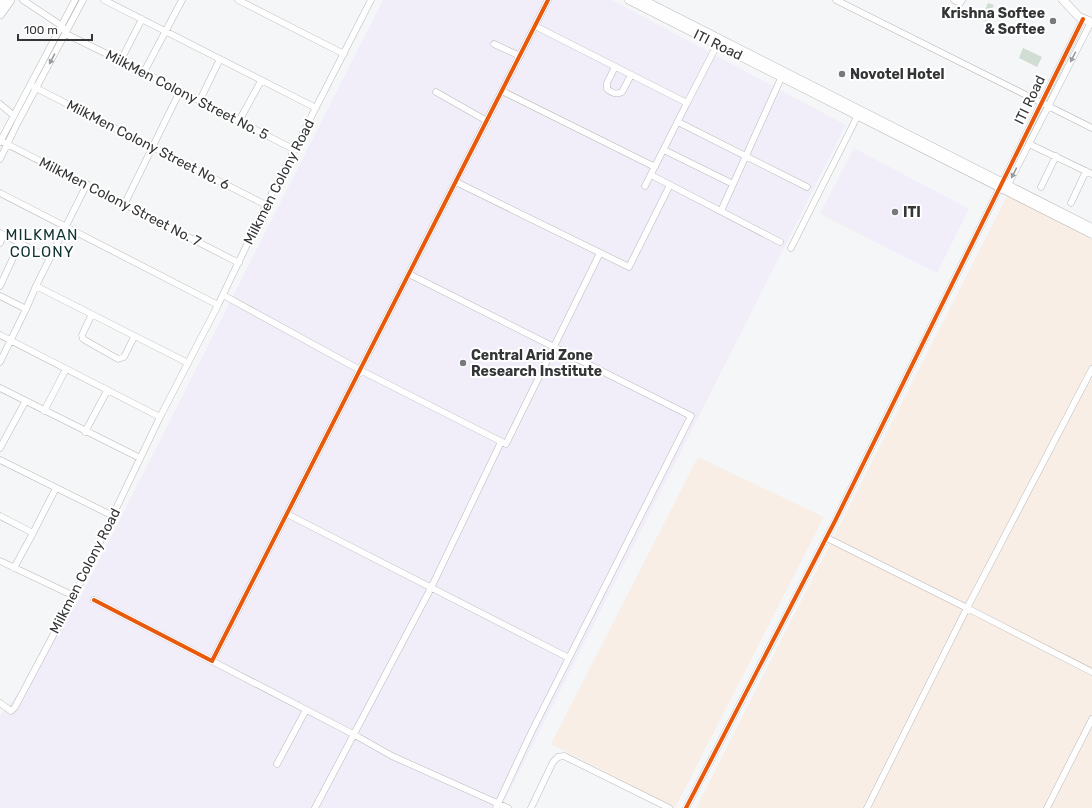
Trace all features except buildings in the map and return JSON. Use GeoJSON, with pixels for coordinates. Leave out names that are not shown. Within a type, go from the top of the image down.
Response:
{"type":"FeatureCollection","features":[{"type":"Feature","properties":{"kind":"main road"},"geometry":{"type":"LineString","coordinates":[[0,3],[3,0]]}},
{"type":"Feature","properties":{"kind":"main road"},"geometry":{"type":"LineString","coordinates":[[0,14],[10,0]]}},
{"type":"Feature","properties":{"kind":"street"},"geometry":{"type":"LineString","coordinates":[[23,0],[62,26],[66,34]]}},
{"type":"Feature","properties":{"kind":"street"},"geometry":{"type":"LineString","coordinates":[[0,142],[75,0]]}},
{"type":"Feature","properties":{"kind":"street"},"geometry":{"type":"LineString","coordinates":[[0,159],[83,0]]}},
{"type":"Feature","properties":{"kind":"street"},"geometry":{"type":"LineString","coordinates":[[104,0],[316,108]]}},
{"type":"Feature","properties":{"kind":"street"},"geometry":{"type":"LineString","coordinates":[[144,72],[181,0]]}},
{"type":"Feature","properties":{"kind":"street"},"geometry":{"type":"LineString","coordinates":[[238,0],[344,54]]}},
{"type":"Feature","properties":{"kind":"street","name":"Milkmen Colony Road"},"geometry":{"type":"LineString","coordinates":[[0,703],[11,710],[15,707],[74,596],[160,417],[371,0]]}},
{"type":"Feature","properties":{"kind":"street"},"geometry":{"type":"LineString","coordinates":[[212,661],[548,0]]}},
{"type":"Feature","properties":{"kind":"street","name":"ITI Road"},"geometry":{"type":"LineString","coordinates":[[629,0],[718,42],[1003,185]]}},
{"type":"Feature","properties":{"kind":"street","name":"ITI Road"},"geometry":{"type":"LineString","coordinates":[[643,0],[718,42],[858,115],[1092,228]]}},
{"type":"Feature","properties":{"kind":"street"},"geometry":{"type":"LineString","coordinates":[[836,0],[1092,128]]}},
{"type":"Feature","properties":{"kind":"street"},"geometry":{"type":"LineString","coordinates":[[954,0],[960,3],[962,0]]}},
{"type":"Feature","properties":{"kind":"street"},"geometry":{"type":"LineString","coordinates":[[1063,0],[1089,21]]}},
{"type":"Feature","properties":{"kind":"street"},"geometry":{"type":"LineString","coordinates":[[121,60],[142,19]]}},
{"type":"Feature","properties":{"kind":"street","name":"ITI Road"},"geometry":{"type":"LineString","coordinates":[[1003,185],[1078,28],[1089,21]]}},
{"type":"Feature","properties":{"kind":"street","name":"ITI Road"},"geometry":{"type":"LineString","coordinates":[[1003,185],[1029,144],[1089,21]]}},
{"type":"Feature","properties":{"kind":"street"},"geometry":{"type":"LineString","coordinates":[[535,26],[687,104]]}},
{"type":"Feature","properties":{"kind":"street","name":"MilkMen Colony Street No. 5"},"geometry":{"type":"LineString","coordinates":[[66,34],[200,100],[295,150]]}},
{"type":"Feature","properties":{"kind":"street"},"geometry":{"type":"LineString","coordinates":[[645,186],[718,42]]}},
{"type":"Feature","properties":{"kind":"street"},"geometry":{"type":"LineString","coordinates":[[494,44],[520,56]]}},
{"type":"Feature","properties":{"kind":"street"},"geometry":{"type":"LineString","coordinates":[[200,100],[220,59]]}},
{"type":"Feature","properties":{"kind":"street"},"geometry":{"type":"LineString","coordinates":[[615,67],[607,84],[607,89],[615,94],[622,92],[631,75]]}},
{"type":"Feature","properties":{"kind":"street"},"geometry":{"type":"LineString","coordinates":[[721,211],[782,76]]}},
{"type":"Feature","properties":{"kind":"street"},"geometry":{"type":"LineString","coordinates":[[239,121],[261,81]]}},
{"type":"Feature","properties":{"kind":"street","name":"MilkMen Colony Street No. 6"},"geometry":{"type":"LineString","coordinates":[[30,85],[266,205]]}},
{"type":"Feature","properties":{"kind":"street"},"geometry":{"type":"LineString","coordinates":[[125,203],[151,147],[180,91]]}},
{"type":"Feature","properties":{"kind":"street"},"geometry":{"type":"LineString","coordinates":[[502,91],[655,167]]}},
{"type":"Feature","properties":{"kind":"street"},"geometry":{"type":"LineString","coordinates":[[436,92],[487,121]]}},
{"type":"Feature","properties":{"kind":"street"},"geometry":{"type":"LineString","coordinates":[[0,104],[13,115]]}},
{"type":"Feature","properties":{"kind":"street"},"geometry":{"type":"LineString","coordinates":[[791,248],[858,115]]}},
{"type":"Feature","properties":{"kind":"street"},"geometry":{"type":"LineString","coordinates":[[678,122],[807,187]]}},
{"type":"Feature","properties":{"kind":"street","name":"MilkMen Colony Street No. 7"},"geometry":{"type":"LineString","coordinates":[[0,142],[125,203],[239,263]]}},
{"type":"Feature","properties":{"kind":"street"},"geometry":{"type":"LineString","coordinates":[[1029,144],[1089,173],[1071,203]]}},
{"type":"Feature","properties":{"kind":"street"},"geometry":{"type":"LineString","coordinates":[[664,150],[733,184]]}},
{"type":"Feature","properties":{"kind":"street"},"geometry":{"type":"LineString","coordinates":[[1041,187],[1056,156]]}},
{"type":"Feature","properties":{"kind":"street"},"geometry":{"type":"LineString","coordinates":[[651,174],[780,242]]}},
{"type":"Feature","properties":{"kind":"street"},"geometry":{"type":"LineString","coordinates":[[456,182],[629,267],[670,185]]}},
{"type":"Feature","properties":{"kind":"street"},"geometry":{"type":"LineString","coordinates":[[0,362],[49,258],[87,184]]}},
{"type":"Feature","properties":{"kind":"street"},"geometry":{"type":"LineString","coordinates":[[686,808],[827,538],[1003,185],[1092,234]]}},
{"type":"Feature","properties":{"kind":"street"},"geometry":{"type":"LineString","coordinates":[[0,193],[218,305]]}},
{"type":"Feature","properties":{"kind":"street"},"geometry":{"type":"LineString","coordinates":[[0,243],[2,234],[49,258]]}},
{"type":"Feature","properties":{"kind":"street"},"geometry":{"type":"LineString","coordinates":[[0,286],[20,243]]}},
{"type":"Feature","properties":{"kind":"street"},"geometry":{"type":"LineString","coordinates":[[223,295],[360,370],[506,444],[600,253]]}},
{"type":"Feature","properties":{"kind":"street"},"geometry":{"type":"LineString","coordinates":[[409,274],[691,416],[569,658],[497,806]]}},
{"type":"Feature","properties":{"kind":"street"},"geometry":{"type":"LineString","coordinates":[[36,286],[91,316],[188,363]]}},
{"type":"Feature","properties":{"kind":"street"},"geometry":{"type":"LineString","coordinates":[[0,296],[26,309]]}},
{"type":"Feature","properties":{"kind":"street"},"geometry":{"type":"LineString","coordinates":[[91,316],[82,335],[83,339],[118,359],[124,357],[134,337]]}},
{"type":"Feature","properties":{"kind":"street"},"geometry":{"type":"LineString","coordinates":[[0,335],[160,417]]}},
{"type":"Feature","properties":{"kind":"street"},"geometry":{"type":"LineString","coordinates":[[44,411],[66,369]]}},
{"type":"Feature","properties":{"kind":"street"},"geometry":{"type":"LineString","coordinates":[[867,808],[967,608],[1092,369]]}},
{"type":"Feature","properties":{"kind":"street"},"geometry":{"type":"LineString","coordinates":[[0,388],[25,402],[140,458]]}},
{"type":"Feature","properties":{"kind":"street"},"geometry":{"type":"LineString","coordinates":[[85,432],[107,391]]}},
{"type":"Feature","properties":{"kind":"street"},"geometry":{"type":"LineString","coordinates":[[0,448],[25,402]]}},
{"type":"Feature","properties":{"kind":"street"},"geometry":{"type":"LineString","coordinates":[[316,808],[353,734],[431,588],[501,442]]}},
{"type":"Feature","properties":{"kind":"street"},"geometry":{"type":"LineString","coordinates":[[0,460],[113,516]]}},
{"type":"Feature","properties":{"kind":"street"},"geometry":{"type":"LineString","coordinates":[[14,568],[56,488]]}},
{"type":"Feature","properties":{"kind":"street"},"geometry":{"type":"LineString","coordinates":[[287,514],[569,658]]}},
{"type":"Feature","properties":{"kind":"street"},"geometry":{"type":"LineString","coordinates":[[0,524],[2,517],[33,533]]}},
{"type":"Feature","properties":{"kind":"street"},"geometry":{"type":"LineString","coordinates":[[827,538],[1092,672]]}},
{"type":"Feature","properties":{"kind":"street"},"geometry":{"type":"LineString","coordinates":[[0,561],[74,596]]}},
{"type":"Feature","properties":{"kind":"street"},"geometry":{"type":"LineString","coordinates":[[94,600],[353,734],[392,756],[497,806],[508,808]]}},
{"type":"Feature","properties":{"kind":"street"},"geometry":{"type":"LineString","coordinates":[[277,764],[306,710]]}},
{"type":"Feature","properties":{"kind":"street"},"geometry":{"type":"LineString","coordinates":[[1047,808],[1092,718]]}},
{"type":"Feature","properties":{"kind":"street"},"geometry":{"type":"LineString","coordinates":[[531,808],[554,762],[558,757],[564,756],[669,808]]}},
{"type":"Feature","properties":{"kind":"shaded area","name":"Central Arid Zone Research Institute"},"geometry":{"type":"Polygon","coordinates":[[[383,0],[612,0],[846,125],[501,808],[0,808],[0,715],[17,695],[79,600],[383,0]]]}},
{"type":"Feature","properties":{"kind":"shaded area"},"geometry":{"type":"Polygon","coordinates":[[[988,3],[994,5],[986,21],[981,19],[988,3]]]}},
{"type":"Feature","properties":{"kind":"shaded area"},"geometry":{"type":"Polygon","coordinates":[[[1023,48],[1042,57],[1037,67],[1019,58],[1023,48]]]}},
{"type":"Feature","properties":{"kind":"shaded area","name":"ITI"},"geometry":{"type":"Polygon","coordinates":[[[854,148],[969,209],[937,273],[820,214],[854,148]]]}},
{"type":"Feature","properties":{"kind":"shaded area"},"geometry":{"type":"Polygon","coordinates":[[[1007,196],[1092,239],[1092,808],[696,808],[1007,196]]]}},
{"type":"Feature","properties":{"kind":"shaded area"},"geometry":{"type":"Polygon","coordinates":[[[698,457],[824,517],[675,808],[551,744],[698,457]]]}},
{"type":"Feature","properties":{"kind":"cycle path"},"geometry":{"type":"LineString","coordinates":[[94,600],[212,661],[548,0]]}},
{"type":"Feature","properties":{"kind":"cycle path"},"geometry":{"type":"LineString","coordinates":[[686,808],[835,521],[1083,19]]}},
{"type":"Feature","properties":{"kind":"place","name":"Krishna Softee & Softee"},"geometry":{"type":"Point","coordinates":[1053,21]}},
{"type":"Feature","properties":{"kind":"place","name":"Novotel Hotel"},"geometry":{"type":"Point","coordinates":[842,74]}},
{"type":"Feature","properties":{"kind":"place","name":"ITI"},"geometry":{"type":"Point","coordinates":[895,212]}},
{"type":"Feature","properties":{"kind":"place","name":"Central Arid Zone Research Institute"},"geometry":{"type":"Point","coordinates":[463,363]}},
{"type":"Feature","properties":{"kind":"district","name":"MILKMAN COLONY"},"geometry":{"type":"Point","coordinates":[42,244]}}]}
